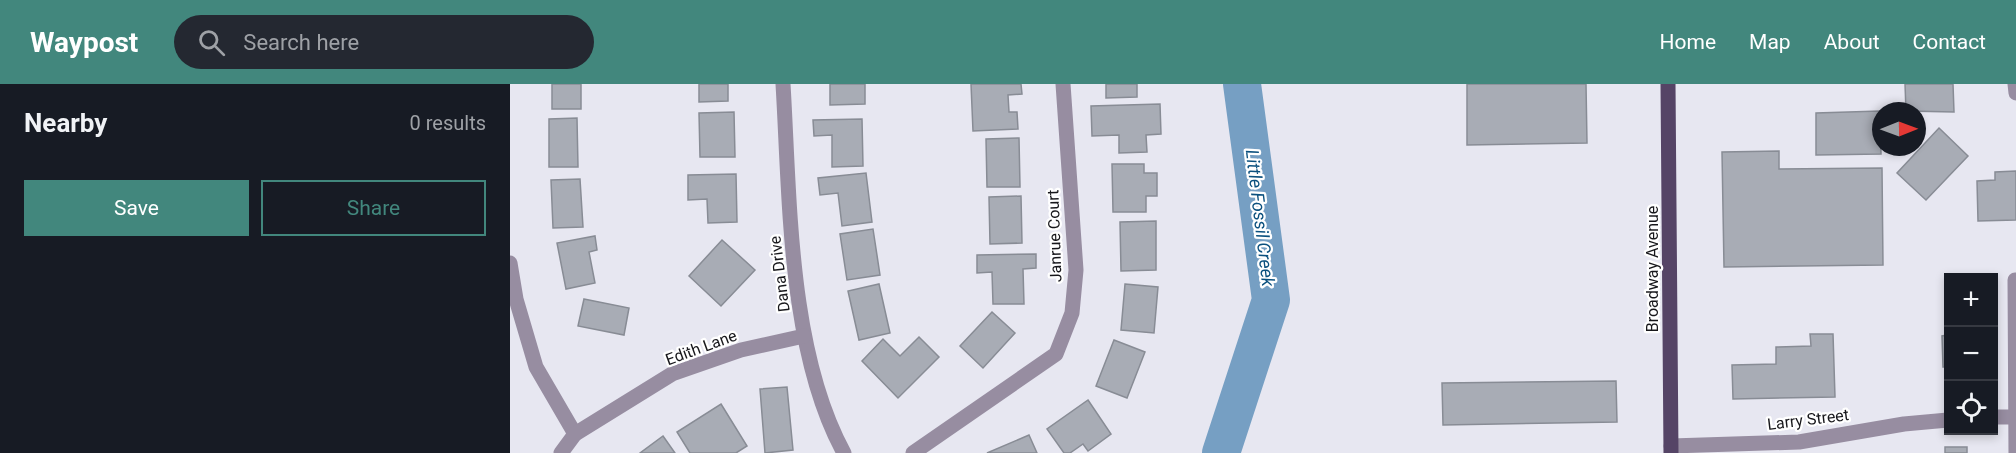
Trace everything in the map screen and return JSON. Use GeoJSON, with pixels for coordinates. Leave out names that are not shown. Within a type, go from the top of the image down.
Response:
{"type":"FeatureCollection","features":[{"type":"Feature","properties":{"kind":"main road","name":"Broadway Avenue"},"geometry":{"type":"LineString","coordinates":[[1668,84],[1671,449]]}},
{"type":"Feature","properties":{"kind":"street","name":"Dana Drive"},"geometry":{"type":"LineString","coordinates":[[783,84],[792,240],[804,336],[831,427],[844,453]]}},
{"type":"Feature","properties":{"kind":"street","name":"Janrue Court"},"geometry":{"type":"LineString","coordinates":[[913,453],[1056,354],[1072,313],[1076,270],[1063,84]]}},
{"type":"Feature","properties":{"kind":"street"},"geometry":{"type":"LineString","coordinates":[[2015,84],[2016,93]]}},
{"type":"Feature","properties":{"kind":"street"},"geometry":{"type":"LineString","coordinates":[[510,263],[516,298],[536,367],[575,434]]}},
{"type":"Feature","properties":{"kind":"street"},"geometry":{"type":"LineString","coordinates":[[2015,280],[2016,453]]}},
{"type":"Feature","properties":{"kind":"street","name":"Edith Lane"},"geometry":{"type":"LineString","coordinates":[[561,453],[575,434],[672,374],[741,350],[804,336]]}},
{"type":"Feature","properties":{"kind":"street"},"geometry":{"type":"LineString","coordinates":[[1998,417],[2016,417]]}},
{"type":"Feature","properties":{"kind":"street","name":"Larry Street"},"geometry":{"type":"LineString","coordinates":[[1671,449],[1799,442],[1904,424],[1944,420]]}},
{"type":"Feature","properties":{"kind":"building"},"geometry":{"type":"Polygon","coordinates":[[[552,84],[581,84],[581,109],[552,109],[552,84]]]}},
{"type":"Feature","properties":{"kind":"building"},"geometry":{"type":"Polygon","coordinates":[[[699,84],[728,84],[728,101],[699,102],[699,84]]]}},
{"type":"Feature","properties":{"kind":"building"},"geometry":{"type":"Polygon","coordinates":[[[830,84],[865,84],[865,104],[830,105],[830,84]]]}},
{"type":"Feature","properties":{"kind":"building"},"geometry":{"type":"Polygon","coordinates":[[[971,84],[1021,84],[1022,94],[1008,95],[1009,112],[1017,112],[1018,129],[973,131],[971,84]]]}},
{"type":"Feature","properties":{"kind":"building"},"geometry":{"type":"Polygon","coordinates":[[[1106,84],[1137,84],[1137,97],[1106,98],[1106,84]]]}},
{"type":"Feature","properties":{"kind":"building"},"geometry":{"type":"Polygon","coordinates":[[[1467,84],[1586,84],[1587,143],[1467,145],[1467,84]]]}},
{"type":"Feature","properties":{"kind":"building"},"geometry":{"type":"Polygon","coordinates":[[[1905,84],[1953,84],[1954,112],[1926,111],[1926,102],[1906,102],[1905,84]]]}},
{"type":"Feature","properties":{"kind":"building"},"geometry":{"type":"Polygon","coordinates":[[[1160,104],[1161,134],[1146,135],[1147,152],[1119,153],[1119,135],[1092,136],[1091,106],[1160,104]]]}},
{"type":"Feature","properties":{"kind":"building"},"geometry":{"type":"Polygon","coordinates":[[[1872,111],[1872,154],[1816,155],[1816,113],[1872,111]]]}},
{"type":"Feature","properties":{"kind":"building"},"geometry":{"type":"Polygon","coordinates":[[[734,112],[735,157],[700,157],[699,113],[734,112]]]}},
{"type":"Feature","properties":{"kind":"building"},"geometry":{"type":"Polygon","coordinates":[[[577,118],[578,167],[549,167],[549,119],[577,118]]]}},
{"type":"Feature","properties":{"kind":"building"},"geometry":{"type":"Polygon","coordinates":[[[862,119],[863,166],[832,167],[832,135],[814,136],[813,120],[862,119]]]}},
{"type":"Feature","properties":{"kind":"building"},"geometry":{"type":"Polygon","coordinates":[[[1939,128],[1968,156],[1926,200],[1897,173],[1913,156],[1926,156],[1926,142],[1939,128]]]}},
{"type":"Feature","properties":{"kind":"building"},"geometry":{"type":"Polygon","coordinates":[[[1019,138],[1020,187],[987,187],[986,139],[1019,138]]]}},
{"type":"Feature","properties":{"kind":"building"},"geometry":{"type":"Polygon","coordinates":[[[1779,151],[1779,169],[1882,168],[1883,265],[1724,267],[1722,152],[1779,151]]]}},
{"type":"Feature","properties":{"kind":"building"},"geometry":{"type":"Polygon","coordinates":[[[1112,164],[1144,164],[1144,173],[1157,173],[1157,196],[1146,196],[1146,212],[1113,212],[1112,164]]]}},
{"type":"Feature","properties":{"kind":"building"},"geometry":{"type":"Polygon","coordinates":[[[2016,171],[2016,220],[1978,221],[1977,181],[1995,180],[1995,172],[2016,171]]]}},
{"type":"Feature","properties":{"kind":"building"},"geometry":{"type":"Polygon","coordinates":[[[866,173],[872,222],[842,226],[838,193],[820,195],[818,178],[866,173]]]}},
{"type":"Feature","properties":{"kind":"building"},"geometry":{"type":"Polygon","coordinates":[[[736,174],[737,222],[708,223],[707,199],[688,200],[688,175],[736,174]]]}},
{"type":"Feature","properties":{"kind":"building"},"geometry":{"type":"Polygon","coordinates":[[[580,179],[583,227],[553,228],[551,180],[580,179]]]}},
{"type":"Feature","properties":{"kind":"building"},"geometry":{"type":"Polygon","coordinates":[[[1021,196],[1022,243],[990,244],[989,197],[1021,196]]]}},
{"type":"Feature","properties":{"kind":"building"},"geometry":{"type":"Polygon","coordinates":[[[1156,221],[1156,270],[1121,271],[1120,222],[1156,221]]]}},
{"type":"Feature","properties":{"kind":"building"},"geometry":{"type":"Polygon","coordinates":[[[873,229],[880,275],[847,280],[840,234],[873,229]]]}},
{"type":"Feature","properties":{"kind":"building"},"geometry":{"type":"Polygon","coordinates":[[[595,236],[597,250],[589,252],[595,283],[566,289],[557,243],[595,236]]]}},
{"type":"Feature","properties":{"kind":"building"},"geometry":{"type":"Polygon","coordinates":[[[722,240],[755,270],[721,306],[689,276],[722,240]]]}},
{"type":"Feature","properties":{"kind":"building"},"geometry":{"type":"Polygon","coordinates":[[[1036,254],[1036,268],[1023,269],[1024,304],[993,304],[992,272],[977,273],[977,255],[1036,254]]]}},
{"type":"Feature","properties":{"kind":"building"},"geometry":{"type":"Polygon","coordinates":[[[879,284],[890,333],[859,340],[848,291],[879,284]]]}},
{"type":"Feature","properties":{"kind":"building"},"geometry":{"type":"Polygon","coordinates":[[[1125,284],[1158,287],[1154,333],[1121,330],[1125,284]]]}},
{"type":"Feature","properties":{"kind":"building"},"geometry":{"type":"Polygon","coordinates":[[[584,299],[629,308],[624,335],[578,326],[584,299]]]}},
{"type":"Feature","properties":{"kind":"building"},"geometry":{"type":"Polygon","coordinates":[[[992,312],[1015,333],[983,368],[960,346],[992,312]]]}},
{"type":"Feature","properties":{"kind":"building"},"geometry":{"type":"Polygon","coordinates":[[[1810,334],[1833,334],[1835,397],[1733,399],[1732,365],[1776,364],[1776,347],[1811,346],[1810,334]]]}},
{"type":"Feature","properties":{"kind":"building"},"geometry":{"type":"Polygon","coordinates":[[[1942,336],[1944,336],[1944,367],[1943,367],[1942,336]]]}},
{"type":"Feature","properties":{"kind":"building"},"geometry":{"type":"Polygon","coordinates":[[[919,337],[939,357],[898,398],[862,361],[883,339],[900,356],[919,337]]]}},
{"type":"Feature","properties":{"kind":"building"},"geometry":{"type":"Polygon","coordinates":[[[1114,340],[1145,352],[1127,398],[1096,386],[1114,340]]]}},
{"type":"Feature","properties":{"kind":"building"},"geometry":{"type":"Polygon","coordinates":[[[1616,381],[1617,422],[1443,425],[1442,383],[1616,381]]]}},
{"type":"Feature","properties":{"kind":"building"},"geometry":{"type":"Polygon","coordinates":[[[787,387],[793,450],[765,453],[760,389],[787,387]]]}},
{"type":"Feature","properties":{"kind":"building"},"geometry":{"type":"Polygon","coordinates":[[[1088,400],[1111,434],[1088,451],[1083,444],[1070,453],[1064,453],[1047,429],[1088,400]]]}},
{"type":"Feature","properties":{"kind":"building"},"geometry":{"type":"Polygon","coordinates":[[[721,404],[747,446],[736,453],[690,453],[677,432],[721,404]]]}},
{"type":"Feature","properties":{"kind":"building"},"geometry":{"type":"Polygon","coordinates":[[[1029,435],[1037,453],[987,453],[1029,435]]]}},
{"type":"Feature","properties":{"kind":"building"},"geometry":{"type":"Polygon","coordinates":[[[663,436],[675,453],[640,453],[663,436]]]}},
{"type":"Feature","properties":{"kind":"building"},"geometry":{"type":"Polygon","coordinates":[[[1945,447],[1967,447],[1967,453],[1945,453],[1945,447]]]}},
{"type":"Feature","properties":{"kind":"waterway","name":"Little Fossil Creek"},"geometry":{"type":"LineString","coordinates":[[1221,453],[1271,300],[1242,84]]}}]}
